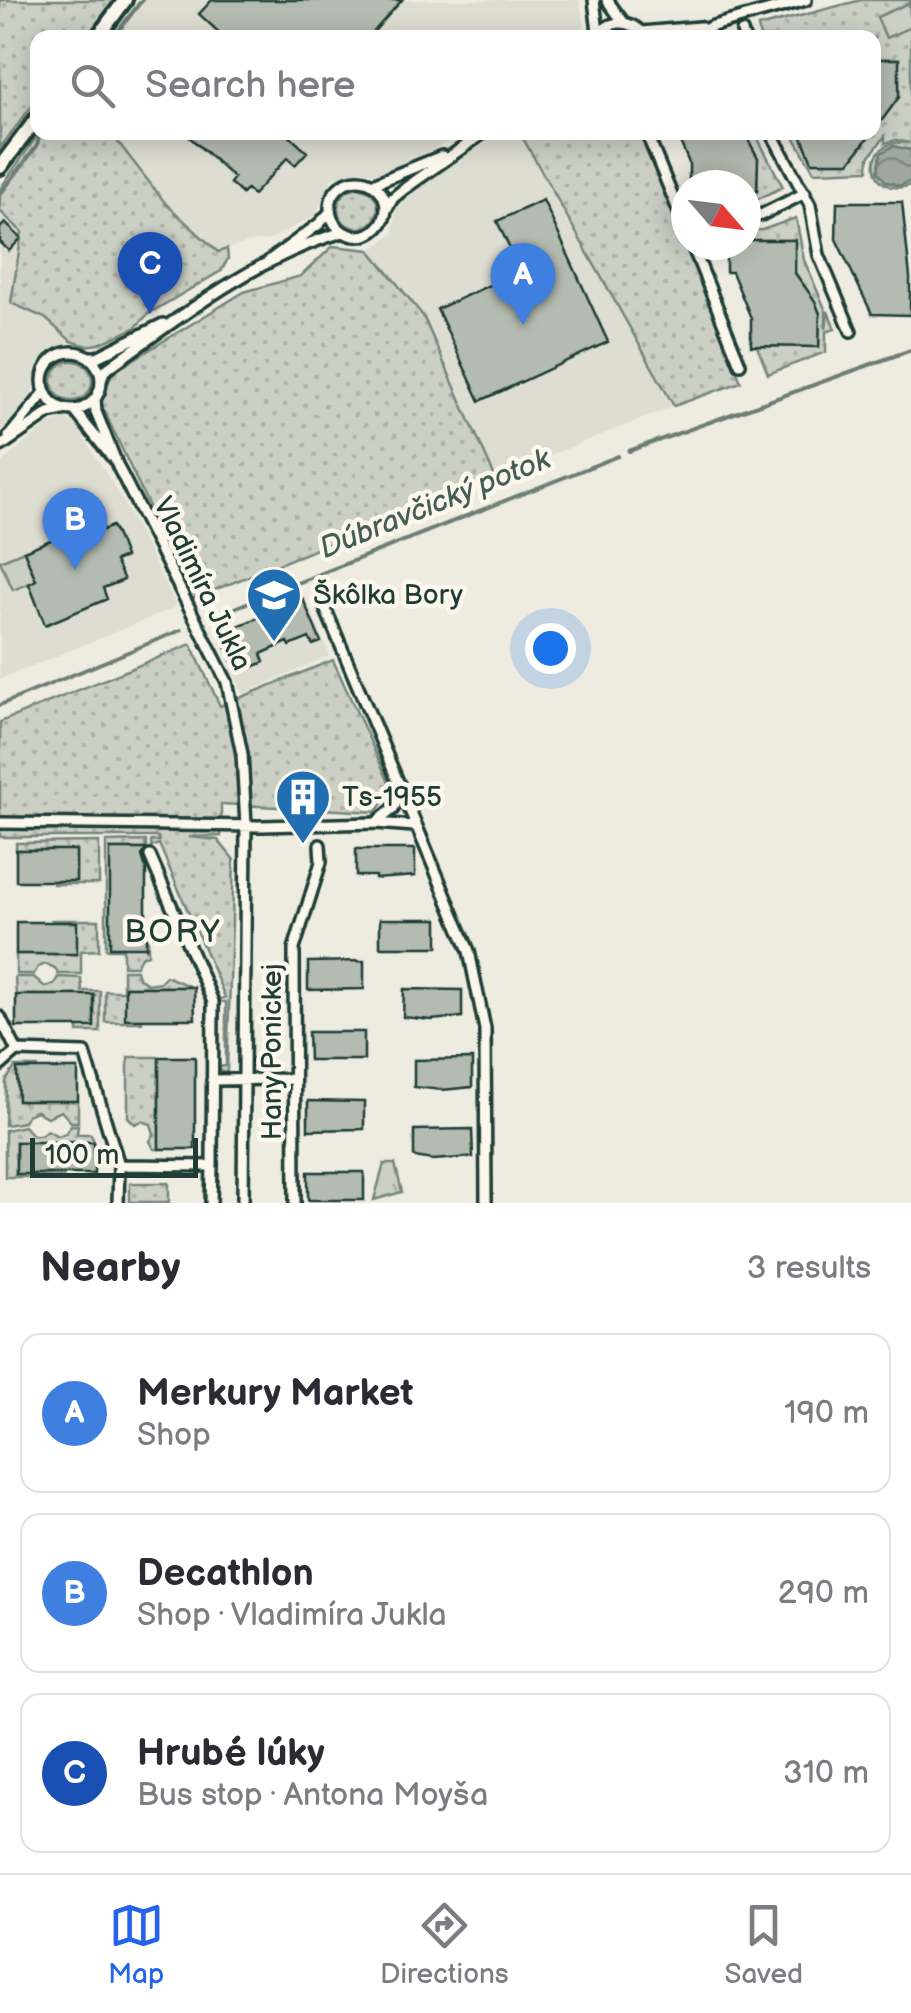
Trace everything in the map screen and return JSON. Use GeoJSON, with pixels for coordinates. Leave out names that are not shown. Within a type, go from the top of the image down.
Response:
{"type":"FeatureCollection","features":[{"type":"Feature","properties":{"kind":"main road"},"geometry":{"type":"LineString","coordinates":[[103,30],[125,0]]}},
{"type":"Feature","properties":{"kind":"main road"},"geometry":{"type":"LineString","coordinates":[[0,167],[30,128]]}},
{"type":"Feature","properties":{"kind":"street"},"geometry":{"type":"LineString","coordinates":[[594,0],[597,30]]}},
{"type":"Feature","properties":{"kind":"street"},"geometry":{"type":"LineString","coordinates":[[607,0],[624,23],[635,30]]}},
{"type":"Feature","properties":{"kind":"street"},"geometry":{"type":"LineString","coordinates":[[682,30],[712,26],[806,0]]}},
{"type":"Feature","properties":{"kind":"street"},"geometry":{"type":"LineString","coordinates":[[602,30],[608,25],[624,23]]}},
{"type":"Feature","properties":{"kind":"street"},"geometry":{"type":"LineString","coordinates":[[703,30],[712,26]]}},
{"type":"Feature","properties":{"kind":"street"},"geometry":{"type":"LineString","coordinates":[[386,210],[383,195],[373,184],[360,180],[342,185],[333,195],[330,212],[342,232],[354,236],[370,234],[382,223],[393,198],[472,140]]}},
{"type":"Feature","properties":{"kind":"street"},"geometry":{"type":"LineString","coordinates":[[649,140],[671,193]]}},
{"type":"Feature","properties":{"kind":"street"},"geometry":{"type":"LineString","coordinates":[[775,140],[810,204],[819,255],[851,331]]}},
{"type":"Feature","properties":{"kind":"street"},"geometry":{"type":"LineString","coordinates":[[373,184],[458,149]]}},
{"type":"Feature","properties":{"kind":"street"},"geometry":{"type":"LineString","coordinates":[[761,215],[804,192]]}},
{"type":"Feature","properties":{"kind":"street"},"geometry":{"type":"LineString","coordinates":[[1,447],[49,413],[86,407],[95,399],[104,371],[184,314],[258,269],[330,212]]}},
{"type":"Feature","properties":{"kind":"street"},"geometry":{"type":"LineString","coordinates":[[258,269],[342,232]]}},
{"type":"Feature","properties":{"kind":"street"},"geometry":{"type":"LineString","coordinates":[[698,260],[740,364]]}},
{"type":"Feature","properties":{"kind":"street"},"geometry":{"type":"LineString","coordinates":[[69,410],[51,402],[45,392],[44,373],[54,357],[72,351],[97,357],[184,314]]}},
{"type":"Feature","properties":{"kind":"street"},"geometry":{"type":"LineString","coordinates":[[90,357],[101,381]]}},
{"type":"Feature","properties":{"kind":"street"},"geometry":{"type":"LineString","coordinates":[[1,447],[45,392]]}},
{"type":"Feature","properties":{"kind":"street","name":"Vladimíra Jukla"},"geometry":{"type":"LineString","coordinates":[[95,399],[96,412],[118,466],[228,682],[242,754],[246,826],[243,1203]]}},
{"type":"Feature","properties":{"kind":"street","name":"Vladimíra Jukla"},"geometry":{"type":"LineString","coordinates":[[69,410],[118,466]]}},
{"type":"Feature","properties":{"kind":"street"},"geometry":{"type":"LineString","coordinates":[[323,603],[469,951],[485,1030],[486,1203]]}},
{"type":"Feature","properties":{"kind":"street"},"geometry":{"type":"LineString","coordinates":[[376,823],[393,809],[404,790]]}},
{"type":"Feature","properties":{"kind":"street"},"geometry":{"type":"LineString","coordinates":[[0,823],[414,826]]}},
{"type":"Feature","properties":{"kind":"street","name":"Hany Ponickej"},"geometry":{"type":"LineString","coordinates":[[295,1203],[294,949],[321,862],[320,845]]}},
{"type":"Feature","properties":{"kind":"street"},"geometry":{"type":"LineString","coordinates":[[150,856],[213,1002],[212,1203]]}},
{"type":"Feature","properties":{"kind":"street"},"geometry":{"type":"LineString","coordinates":[[0,1017],[18,1052]]}},
{"type":"Feature","properties":{"kind":"street"},"geometry":{"type":"LineString","coordinates":[[0,1066],[18,1052],[85,1052],[119,1165],[118,1203]]}},
{"type":"Feature","properties":{"kind":"street"},"geometry":{"type":"LineString","coordinates":[[212,1080],[294,1080]]}},
{"type":"Feature","properties":{"kind":"street"},"geometry":{"type":"LineString","coordinates":[[119,1165],[212,1166]]}},
{"type":"Feature","properties":{"kind":"shaded area"},"geometry":{"type":"Polygon","coordinates":[[[138,0],[579,0],[585,26],[583,30],[115,30],[138,0]]]}},
{"type":"Feature","properties":{"kind":"shaded area"},"geometry":{"type":"Polygon","coordinates":[[[116,140],[451,140],[381,175],[370,172],[333,177],[316,215],[269,240],[218,252],[166,204],[116,140]]]}},
{"type":"Feature","properties":{"kind":"shaded area"},"geometry":{"type":"Polygon","coordinates":[[[491,140],[524,140],[674,406],[495,477],[423,316],[370,250],[393,234],[396,209],[411,194],[409,191],[491,140]]]}},
{"type":"Feature","properties":{"kind":"shaded area"},"geometry":{"type":"Polygon","coordinates":[[[0,211],[22,232],[11,303],[45,317],[71,341],[38,364],[32,394],[24,404],[27,407],[0,435],[0,211]]]}},
{"type":"Feature","properties":{"kind":"shaded area"},"geometry":{"type":"Polygon","coordinates":[[[65,418],[77,426],[121,498],[177,607],[0,679],[0,464],[48,424],[65,418]]]}},
{"type":"Feature","properties":{"kind":"shaded area","name":"Škôlka Bory"},"geometry":{"type":"Polygon","coordinates":[[[304,595],[330,656],[243,694],[217,633],[304,595]]]}},
{"type":"Feature","properties":{"kind":"green space"},"geometry":{"type":"Polygon","coordinates":[[[0,0],[115,0],[91,30],[30,30],[30,108],[0,148],[0,0]]]}},
{"type":"Feature","properties":{"kind":"green space"},"geometry":{"type":"Polygon","coordinates":[[[861,0],[911,0],[911,185],[896,188],[885,184],[875,167],[882,149],[893,143],[909,143],[896,140],[885,143],[885,136],[869,157],[868,170],[814,172],[796,140],[803,140],[813,162],[850,162],[867,140],[881,140],[881,121],[899,97],[899,59],[881,59],[881,30],[758,27],[861,0]]]}},
{"type":"Feature","properties":{"kind":"green space"},"geometry":{"type":"Polygon","coordinates":[[[909,3],[911,27],[886,38],[877,17],[909,3]]]}},
{"type":"Feature","properties":{"kind":"green space"},"geometry":{"type":"Polygon","coordinates":[[[34,140],[116,140],[166,204],[218,252],[227,249],[228,259],[221,271],[148,314],[135,328],[87,346],[71,341],[45,318],[11,303],[22,232],[0,211],[0,189],[34,140]]]}},
{"type":"Feature","properties":{"kind":"green space"},"geometry":{"type":"Polygon","coordinates":[[[524,140],[642,140],[671,209],[671,260],[692,260],[741,382],[674,406],[524,140]]]}},
{"type":"Feature","properties":{"kind":"green space"},"geometry":{"type":"Polygon","coordinates":[[[748,140],[759,140],[783,187],[761,198],[761,170],[758,170],[758,158],[748,140]]]}},
{"type":"Feature","properties":{"kind":"green space"},"geometry":{"type":"Polygon","coordinates":[[[358,188],[372,194],[378,208],[372,222],[358,228],[344,222],[338,208],[344,194],[358,188]]]}},
{"type":"Feature","properties":{"kind":"green space"},"geometry":{"type":"Polygon","coordinates":[[[796,218],[804,260],[826,311],[826,329],[828,311],[835,329],[826,332],[826,352],[768,374],[757,346],[819,347],[820,314],[795,273],[795,240],[761,240],[762,230],[796,218]]]}},
{"type":"Feature","properties":{"kind":"green space"},"geometry":{"type":"Polygon","coordinates":[[[333,246],[370,250],[423,316],[495,477],[192,599],[100,402],[113,372],[244,292],[301,276],[333,246]]]}},
{"type":"Feature","properties":{"kind":"green space"},"geometry":{"type":"Polygon","coordinates":[[[72,361],[86,367],[92,381],[86,395],[72,401],[58,395],[52,381],[58,367],[72,361]]]}},
{"type":"Feature","properties":{"kind":"green space"},"geometry":{"type":"Polygon","coordinates":[[[24,551],[36,581],[13,590],[0,561],[24,551]]]}},
{"type":"Feature","properties":{"kind":"green space"},"geometry":{"type":"Polygon","coordinates":[[[191,644],[220,706],[333,660],[392,789],[376,812],[221,804],[221,836],[189,837],[218,840],[234,860],[227,1071],[223,1073],[218,1067],[226,1066],[226,1002],[218,1001],[225,997],[159,844],[151,847],[151,841],[159,841],[158,837],[0,837],[0,722],[191,644]]]}},
{"type":"Feature","properties":{"kind":"green space"},"geometry":{"type":"Polygon","coordinates":[[[146,841],[146,849],[111,849],[146,947],[148,939],[148,954],[136,966],[123,966],[123,949],[106,949],[106,842],[146,841]]]}},
{"type":"Feature","properties":{"kind":"green space"},"geometry":{"type":"Polygon","coordinates":[[[99,842],[99,884],[53,884],[76,881],[76,850],[16,850],[16,843],[99,842]]]}},
{"type":"Feature","properties":{"kind":"green space"},"geometry":{"type":"Polygon","coordinates":[[[52,920],[99,920],[99,950],[81,951],[81,974],[58,974],[46,964],[34,974],[16,974],[16,954],[77,954],[52,920]]]}},
{"type":"Feature","properties":{"kind":"green space"},"geometry":{"type":"Polygon","coordinates":[[[123,970],[136,970],[147,984],[160,982],[166,976],[191,987],[126,987],[142,1022],[105,1022],[105,991],[123,991],[123,970]]]}},
{"type":"Feature","properties":{"kind":"green space"},"geometry":{"type":"Polygon","coordinates":[[[15,977],[34,977],[45,987],[54,984],[58,977],[81,978],[82,991],[100,991],[100,1032],[78,1032],[78,1027],[94,1026],[94,995],[16,995],[15,977]]]}},
{"type":"Feature","properties":{"kind":"green space"},"geometry":{"type":"Polygon","coordinates":[[[128,1057],[159,1057],[159,1149],[154,1149],[150,1141],[154,1134],[151,1124],[135,1124],[128,1117],[128,1057]]]}},
{"type":"Feature","properties":{"kind":"green space"},"geometry":{"type":"Polygon","coordinates":[[[15,1067],[39,1067],[18,1070],[18,1101],[78,1101],[78,1122],[71,1122],[61,1111],[47,1117],[36,1111],[27,1115],[24,1122],[5,1125],[6,1081],[15,1067]]]}},
{"type":"Feature","properties":{"kind":"green space"},"geometry":{"type":"Polygon","coordinates":[[[71,1125],[78,1125],[77,1134],[91,1134],[94,1142],[16,1142],[16,1174],[63,1177],[5,1177],[5,1130],[24,1126],[32,1135],[47,1130],[58,1136],[71,1125]]]}},
{"type":"Feature","properties":{"kind":"green space"},"geometry":{"type":"Polygon","coordinates":[[[384,1164],[395,1164],[402,1192],[374,1200],[384,1164]]]}},
{"type":"Feature","properties":{"kind":"green space"},"geometry":{"type":"Polygon","coordinates":[[[130,1183],[169,1183],[169,1202],[130,1202],[130,1183]]]}},
{"type":"Feature","properties":{"kind":"water"},"geometry":{"type":"Polygon","coordinates":[[[893,146],[911,150],[911,181],[899,186],[886,182],[878,172],[881,153],[893,146]]]}},
{"type":"Feature","properties":{"kind":"building"},"geometry":{"type":"Polygon","coordinates":[[[212,0],[402,0],[375,30],[216,30],[199,14],[212,0]]]}},
{"type":"Feature","properties":{"kind":"building"},"geometry":{"type":"Polygon","coordinates":[[[881,59],[899,59],[899,97],[881,121],[881,59]]]}},
{"type":"Feature","properties":{"kind":"building"},"geometry":{"type":"Polygon","coordinates":[[[193,140],[294,140],[307,152],[295,165],[287,158],[253,195],[247,189],[242,194],[230,183],[234,178],[193,140]]]}},
{"type":"Feature","properties":{"kind":"building"},"geometry":{"type":"Polygon","coordinates":[[[679,140],[748,140],[758,158],[758,170],[689,170],[679,140]]]}},
{"type":"Feature","properties":{"kind":"building"},"geometry":{"type":"Polygon","coordinates":[[[803,140],[866,140],[850,162],[812,162],[803,140]]]}},
{"type":"Feature","properties":{"kind":"building"},"geometry":{"type":"Polygon","coordinates":[[[543,200],[608,342],[480,401],[437,309],[520,271],[497,221],[543,200]]]}},
{"type":"Feature","properties":{"kind":"building"},"geometry":{"type":"Polygon","coordinates":[[[837,202],[902,202],[910,315],[872,314],[836,239],[837,202]]]}},
{"type":"Feature","properties":{"kind":"building"},"geometry":{"type":"Polygon","coordinates":[[[5,223],[21,238],[9,251],[0,242],[0,228],[5,223]]]}},
{"type":"Feature","properties":{"kind":"building"},"geometry":{"type":"Polygon","coordinates":[[[761,240],[795,240],[795,273],[820,314],[819,347],[751,346],[751,318],[732,272],[726,272],[726,260],[761,260],[761,240]]]}},
{"type":"Feature","properties":{"kind":"building"},"geometry":{"type":"Polygon","coordinates":[[[99,520],[103,530],[112,526],[117,536],[125,557],[115,561],[124,580],[103,588],[107,599],[45,625],[29,584],[36,580],[24,551],[99,520]]]}},
{"type":"Feature","properties":{"kind":"building"},"geometry":{"type":"Polygon","coordinates":[[[303,599],[321,642],[313,645],[309,638],[290,646],[288,642],[261,654],[264,662],[253,667],[250,659],[234,666],[226,646],[235,638],[231,629],[303,599]]]}},
{"type":"Feature","properties":{"kind":"building"},"geometry":{"type":"Polygon","coordinates":[[[110,849],[146,849],[142,856],[146,868],[146,947],[110,947],[110,849]]]}},
{"type":"Feature","properties":{"kind":"building"},"geometry":{"type":"Polygon","coordinates":[[[356,849],[415,849],[415,876],[356,876],[356,849]]]}},
{"type":"Feature","properties":{"kind":"building"},"geometry":{"type":"Polygon","coordinates":[[[16,850],[76,850],[76,881],[16,881],[16,850]]]}},
{"type":"Feature","properties":{"kind":"building"},"geometry":{"type":"Polygon","coordinates":[[[380,919],[438,919],[438,947],[380,947],[380,919]]]}},
{"type":"Feature","properties":{"kind":"building"},"geometry":{"type":"Polygon","coordinates":[[[16,922],[77,922],[77,954],[16,954],[16,922]]]}},
{"type":"Feature","properties":{"kind":"building"},"geometry":{"type":"Polygon","coordinates":[[[364,961],[364,989],[308,990],[308,962],[364,961]]]}},
{"type":"Feature","properties":{"kind":"building"},"geometry":{"type":"Polygon","coordinates":[[[125,987],[194,987],[195,1019],[125,1019],[125,987]]]}},
{"type":"Feature","properties":{"kind":"building"},"geometry":{"type":"Polygon","coordinates":[[[404,989],[462,990],[462,1017],[403,1017],[404,989]]]}},
{"type":"Feature","properties":{"kind":"building"},"geometry":{"type":"Polygon","coordinates":[[[16,995],[94,995],[94,1027],[16,1027],[16,995]]]}},
{"type":"Feature","properties":{"kind":"building"},"geometry":{"type":"Polygon","coordinates":[[[308,1032],[364,1032],[364,1060],[309,1060],[308,1032]]]}},
{"type":"Feature","properties":{"kind":"building"},"geometry":{"type":"Polygon","coordinates":[[[159,1057],[195,1057],[195,1149],[159,1149],[159,1057]]]}},
{"type":"Feature","properties":{"kind":"building"},"geometry":{"type":"Polygon","coordinates":[[[472,1059],[472,1087],[414,1087],[414,1060],[472,1059]]]}},
{"type":"Feature","properties":{"kind":"building"},"geometry":{"type":"Polygon","coordinates":[[[17,1069],[78,1069],[78,1101],[18,1101],[17,1069]]]}},
{"type":"Feature","properties":{"kind":"building"},"geometry":{"type":"Polygon","coordinates":[[[308,1101],[364,1102],[364,1129],[308,1130],[308,1101]]]}},
{"type":"Feature","properties":{"kind":"building"},"geometry":{"type":"Polygon","coordinates":[[[472,1129],[473,1157],[414,1157],[414,1130],[472,1129]]]}},
{"type":"Feature","properties":{"kind":"building"},"geometry":{"type":"Polygon","coordinates":[[[16,1142],[94,1142],[94,1174],[16,1174],[16,1142]]]}},
{"type":"Feature","properties":{"kind":"building"},"geometry":{"type":"Polygon","coordinates":[[[308,1172],[364,1172],[364,1200],[308,1200],[308,1172]]]}},
{"type":"Feature","properties":{"kind":"waterway"},"geometry":{"type":"LineString","coordinates":[[119,30],[142,0]]}},
{"type":"Feature","properties":{"kind":"waterway"},"geometry":{"type":"LineString","coordinates":[[1,193],[38,140]]}},
{"type":"Feature","properties":{"kind":"waterway","name":"Dúbravčický potok"},"geometry":{"type":"LineString","coordinates":[[629,451],[911,350]]}},
{"type":"Feature","properties":{"kind":"waterway","name":"Dúbravčický potok"},"geometry":{"type":"LineString","coordinates":[[214,616],[618,456]]}},
{"type":"Feature","properties":{"kind":"waterway","name":"Dúbravčický potok"},"geometry":{"type":"LineString","coordinates":[[0,705],[181,630]]}},
{"type":"Feature","properties":{"kind":"place","name":"Hrubé lúky"},"geometry":{"type":"Point","coordinates":[150,314]}},
{"type":"Feature","properties":{"kind":"place","name":"Merkury Market"},"geometry":{"type":"Point","coordinates":[523,325]}},
{"type":"Feature","properties":{"kind":"place","name":"Decathlon"},"geometry":{"type":"Point","coordinates":[75,570]}},
{"type":"Feature","properties":{"kind":"place","name":"Škôlka Bory"},"geometry":{"type":"Point","coordinates":[274,644]}},
{"type":"Feature","properties":{"kind":"place","name":"Ts-1955"},"geometry":{"type":"Point","coordinates":[303,846]}},
{"type":"Feature","properties":{"kind":"district","name":"BORY"},"geometry":{"type":"Point","coordinates":[173,932]}}]}
